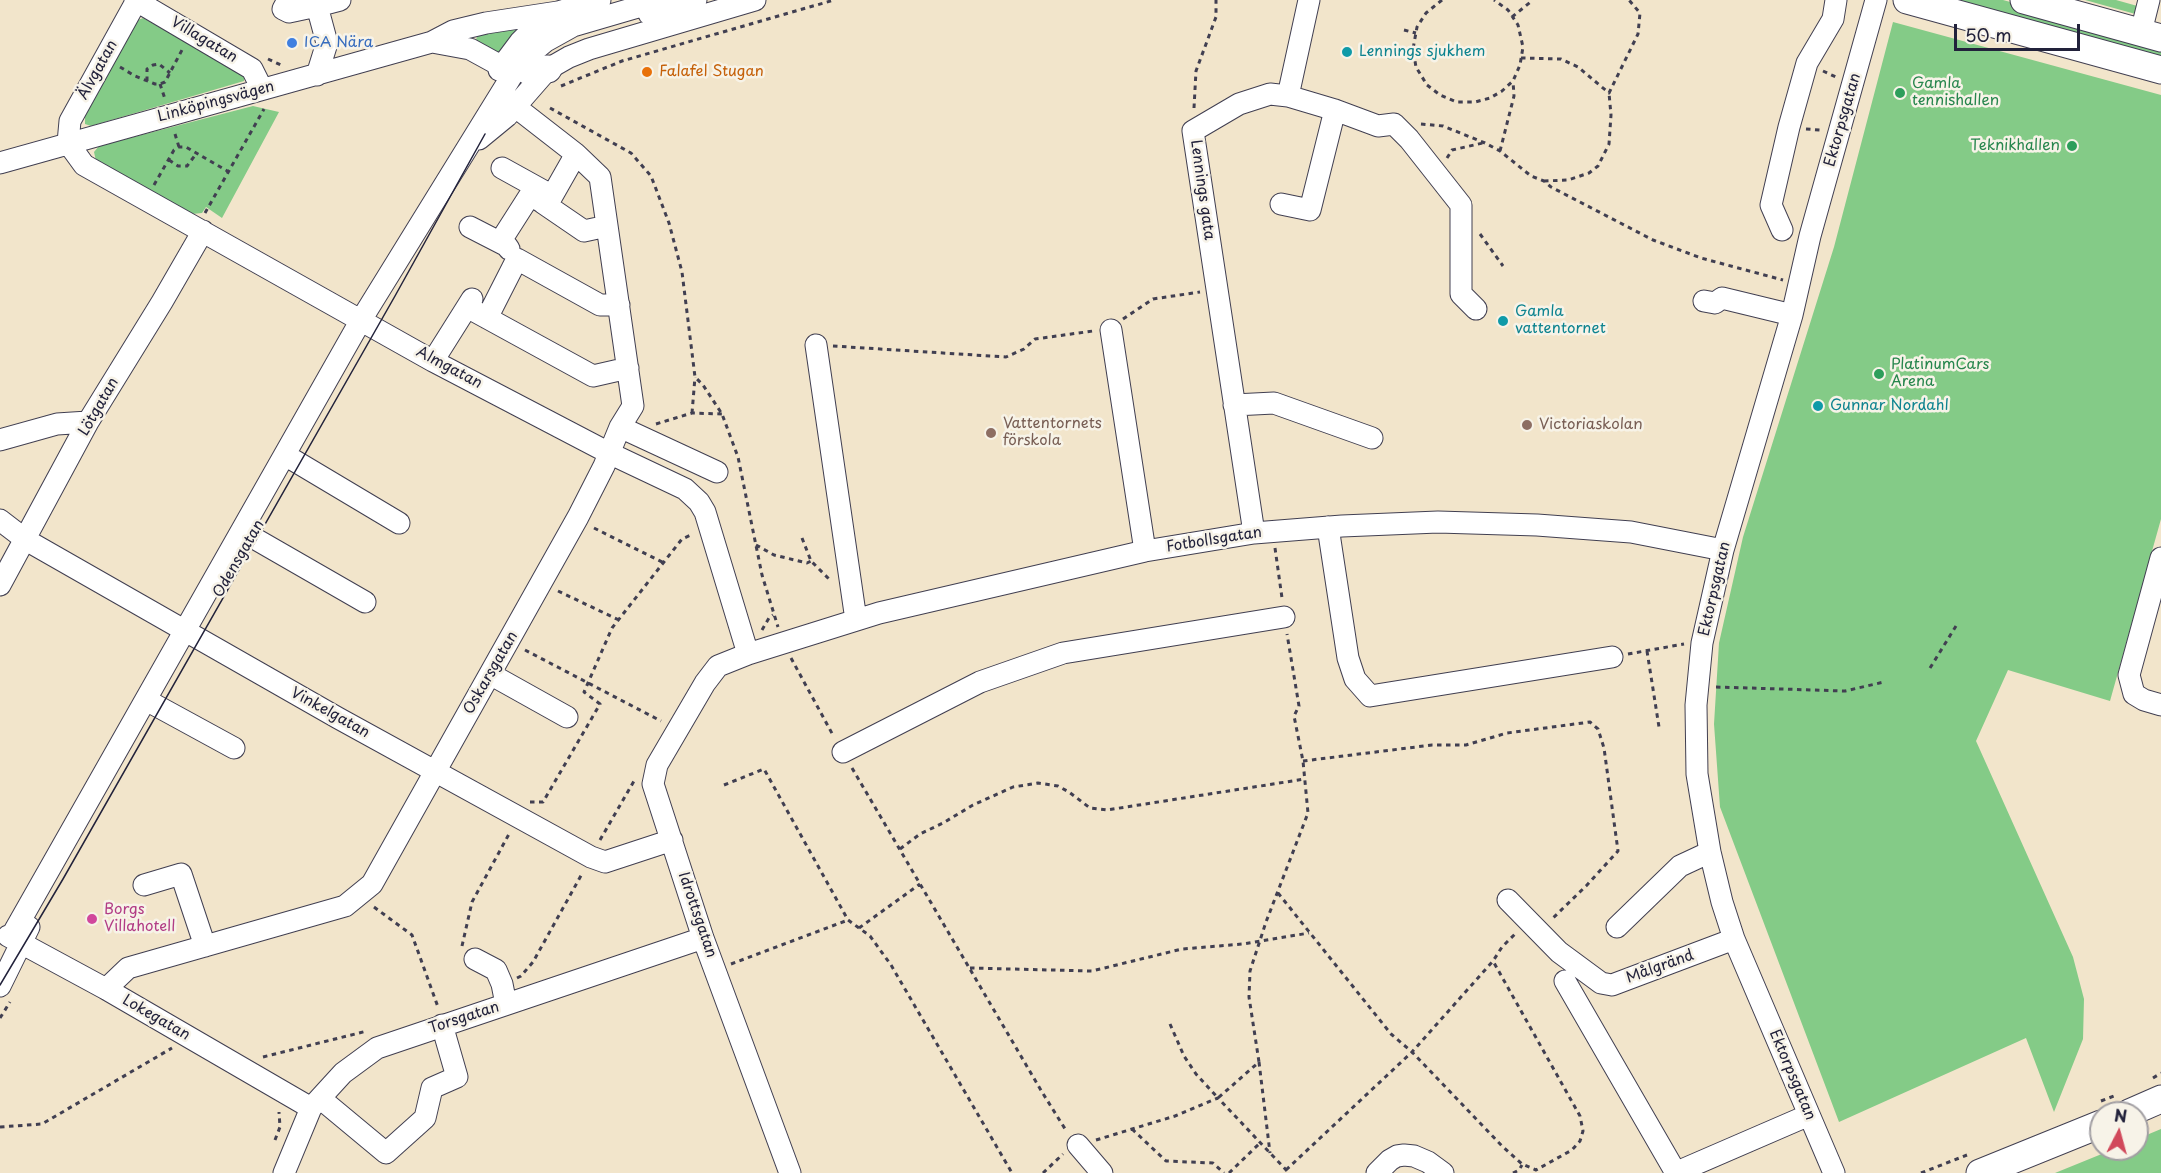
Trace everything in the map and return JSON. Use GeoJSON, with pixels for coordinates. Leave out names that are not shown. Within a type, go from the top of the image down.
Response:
{"type":"FeatureCollection","features":[{"type":"Feature","properties":{"kind":"main road"},"geometry":{"type":"LineString","coordinates":[[1907,0],[2161,70]]}},
{"type":"Feature","properties":{"kind":"main road"},"geometry":{"type":"LineString","coordinates":[[2024,0],[2151,35]]}},
{"type":"Feature","properties":{"kind":"main road"},"geometry":{"type":"LineString","coordinates":[[1980,1173],[2089,1129]]}},
{"type":"Feature","properties":{"kind":"street","name":"Villagatan"},"geometry":{"type":"LineString","coordinates":[[136,0],[252,69],[264,98]]}},
{"type":"Feature","properties":{"kind":"street","name":"Älvgatan"},"geometry":{"type":"LineString","coordinates":[[68,143],[70,121],[136,0]]}},
{"type":"Feature","properties":{"kind":"street"},"geometry":{"type":"LineString","coordinates":[[288,0],[283,9],[289,12],[340,0]]}},
{"type":"Feature","properties":{"kind":"street","name":"Linköpingsvägen"},"geometry":{"type":"LineString","coordinates":[[0,163],[68,143],[264,98],[317,75],[432,42],[453,32],[514,18],[557,20],[600,0]]}},
{"type":"Feature","properties":{"kind":"street"},"geometry":{"type":"LineString","coordinates":[[524,83],[523,60],[546,41],[557,20],[662,0]]}},
{"type":"Feature","properties":{"kind":"street"},"geometry":{"type":"LineString","coordinates":[[524,83],[549,50],[573,37],[696,0]]}},
{"type":"Feature","properties":{"kind":"street"},"geometry":{"type":"LineString","coordinates":[[524,83],[589,49],[755,0]]}},
{"type":"Feature","properties":{"kind":"street"},"geometry":{"type":"LineString","coordinates":[[1288,96],[1308,0]]}},
{"type":"Feature","properties":{"kind":"street"},"geometry":{"type":"LineString","coordinates":[[1782,230],[1771,205],[1789,128],[1807,63],[1833,19],[1836,0]]}},
{"type":"Feature","properties":{"kind":"street","name":"Ektorpsgatan"},"geometry":{"type":"LineString","coordinates":[[1834,1173],[1734,939],[1722,902],[1710,852],[1697,774],[1696,705],[1702,643],[1724,550],[1792,315],[1810,236],[1876,0]]}},
{"type":"Feature","properties":{"kind":"street"},"geometry":{"type":"LineString","coordinates":[[2149,0],[2151,35]]}},
{"type":"Feature","properties":{"kind":"street"},"geometry":{"type":"LineString","coordinates":[[317,6],[327,42],[317,75]]}},
{"type":"Feature","properties":{"kind":"street","name":"Odensgatan"},"geometry":{"type":"LineString","coordinates":[[190,633],[252,537],[290,458],[366,323],[480,135],[507,116],[524,83],[520,42],[557,20]]}},
{"type":"Feature","properties":{"kind":"street","name":"Linköpingsvägen"},"geometry":{"type":"LineString","coordinates":[[432,42],[470,49],[524,83],[576,154],[600,177]]}},
{"type":"Feature","properties":{"kind":"street","name":"Odensgatan"},"geometry":{"type":"LineString","coordinates":[[480,135],[484,103],[524,83]]}},
{"type":"Feature","properties":{"kind":"street","name":"Lennings gata"},"geometry":{"type":"LineString","coordinates":[[1263,532],[1234,405],[1193,131],[1239,104],[1270,93],[1335,110],[1378,126],[1394,124]]}},
{"type":"Feature","properties":{"kind":"street"},"geometry":{"type":"LineString","coordinates":[[1281,204],[1310,210],[1335,110]]}},
{"type":"Feature","properties":{"kind":"street"},"geometry":{"type":"LineString","coordinates":[[1394,124],[1461,205],[1461,294],[1476,309]]}},
{"type":"Feature","properties":{"kind":"street","name":"Almgatan"},"geometry":{"type":"LineString","coordinates":[[68,143],[84,165],[433,361],[609,453],[685,489],[699,502],[705,512],[748,654]]}},
{"type":"Feature","properties":{"kind":"street"},"geometry":{"type":"LineString","coordinates":[[548,199],[576,154]]}},
{"type":"Feature","properties":{"kind":"street"},"geometry":{"type":"LineString","coordinates":[[502,168],[548,199],[584,231],[607,226]]}},
{"type":"Feature","properties":{"kind":"street","name":"Oskarsgatan"},"geometry":{"type":"LineString","coordinates":[[106,989],[128,968],[345,906],[372,884],[578,517],[609,453],[628,430],[633,406],[600,177]]}},
{"type":"Feature","properties":{"kind":"street"},"geometry":{"type":"LineString","coordinates":[[500,242],[530,195],[548,199]]}},
{"type":"Feature","properties":{"kind":"street"},"geometry":{"type":"LineString","coordinates":[[470,227],[507,246],[517,259],[600,305],[619,305]]}},
{"type":"Feature","properties":{"kind":"street","name":"Lötgatan"},"geometry":{"type":"LineString","coordinates":[[0,585],[88,422],[162,302],[200,229]]}},
{"type":"Feature","properties":{"kind":"street"},"geometry":{"type":"LineString","coordinates":[[487,318],[517,259]]}},
{"type":"Feature","properties":{"kind":"street"},"geometry":{"type":"LineString","coordinates":[[1704,301],[1715,303],[1722,298],[1792,315]]}},
{"type":"Feature","properties":{"kind":"street"},"geometry":{"type":"LineString","coordinates":[[433,361],[469,303],[487,318],[593,376],[628,369]]}},
{"type":"Feature","properties":{"kind":"street"},"geometry":{"type":"LineString","coordinates":[[1111,330],[1144,551]]}},
{"type":"Feature","properties":{"kind":"street"},"geometry":{"type":"LineString","coordinates":[[816,345],[856,620]]}},
{"type":"Feature","properties":{"kind":"street"},"geometry":{"type":"LineString","coordinates":[[1234,405],[1274,404],[1372,438]]}},
{"type":"Feature","properties":{"kind":"street"},"geometry":{"type":"LineString","coordinates":[[0,440],[57,424],[88,422]]}},
{"type":"Feature","properties":{"kind":"street"},"geometry":{"type":"LineString","coordinates":[[628,430],[717,471]]}},
{"type":"Feature","properties":{"kind":"street"},"geometry":{"type":"LineString","coordinates":[[4,986],[10,937],[151,703],[290,458],[399,523]]}},
{"type":"Feature","properties":{"kind":"street","name":"Vinkelgatan"},"geometry":{"type":"LineString","coordinates":[[0,520],[26,540],[338,718],[591,857],[605,862],[672,840]]}},
{"type":"Feature","properties":{"kind":"street","name":"Fotbollsgatan"},"geometry":{"type":"LineString","coordinates":[[718,666],[748,654],[856,620],[1144,551],[1263,532],[1438,522],[1537,525],[1631,532],[1724,550]]}},
{"type":"Feature","properties":{"kind":"street"},"geometry":{"type":"LineString","coordinates":[[1328,527],[1348,657],[1355,679],[1370,696],[1612,657]]}},
{"type":"Feature","properties":{"kind":"street"},"geometry":{"type":"LineString","coordinates":[[252,537],[364,602]]}},
{"type":"Feature","properties":{"kind":"street"},"geometry":{"type":"LineString","coordinates":[[2161,558],[2129,675],[2134,694],[2161,705]]}},
{"type":"Feature","properties":{"kind":"street"},"geometry":{"type":"LineString","coordinates":[[843,752],[980,682],[1063,653],[1284,617]]}},
{"type":"Feature","properties":{"kind":"street","name":"Idrottsgatan"},"geometry":{"type":"LineString","coordinates":[[718,666],[705,683],[657,765],[654,776],[656,792],[703,938],[790,1173]]}},
{"type":"Feature","properties":{"kind":"street"},"geometry":{"type":"LineString","coordinates":[[490,674],[567,717]]}},
{"type":"Feature","properties":{"kind":"street"},"geometry":{"type":"LineString","coordinates":[[151,703],[234,748]]}},
{"type":"Feature","properties":{"kind":"street"},"geometry":{"type":"LineString","coordinates":[[1617,927],[1680,866],[1710,852]]}},
{"type":"Feature","properties":{"kind":"street"},"geometry":{"type":"LineString","coordinates":[[144,885],[182,874],[205,946]]}},
{"type":"Feature","properties":{"kind":"street","name":"Målgränd"},"geometry":{"type":"LineString","coordinates":[[1508,900],[1559,952],[1601,983],[1612,985],[1734,939]]}},
{"type":"Feature","properties":{"kind":"street","name":"Lokegatan"},"geometry":{"type":"LineString","coordinates":[[10,937],[106,989],[177,1040],[316,1103],[386,1154],[425,1118],[432,1088],[457,1077],[442,1025]]}},
{"type":"Feature","properties":{"kind":"street","name":"Torsgatan"},"geometry":{"type":"LineString","coordinates":[[284,1173],[316,1103],[343,1073],[377,1048],[442,1025],[504,994],[703,938]]}},
{"type":"Feature","properties":{"kind":"street"},"geometry":{"type":"LineString","coordinates":[[475,959],[496,970],[504,994]]}},
{"type":"Feature","properties":{"kind":"street"},"geometry":{"type":"LineString","coordinates":[[1565,981],[1675,1173],[1809,1115]]}},
{"type":"Feature","properties":{"kind":"street"},"geometry":{"type":"LineString","coordinates":[[1078,1145],[1102,1173]]}},
{"type":"Feature","properties":{"kind":"street"},"geometry":{"type":"LineString","coordinates":[[1377,1173],[1390,1160],[1404,1155],[1414,1156],[1428,1162],[1443,1173]]}},
{"type":"Feature","properties":{"kind":"path"},"geometry":{"type":"LineString","coordinates":[[692,413],[695,377],[682,272],[669,223],[651,176],[631,153],[538,101],[524,83],[622,61],[834,0]]}},
{"type":"Feature","properties":{"kind":"path"},"geometry":{"type":"LineString","coordinates":[[1193,131],[1196,71],[1216,17],[1216,0]]}},
{"type":"Feature","properties":{"kind":"path"},"geometry":{"type":"LineString","coordinates":[[1442,0],[1426,13],[1417,27],[1413,49],[1416,67],[1427,85],[1440,95],[1457,102],[1475,102],[1490,98],[1513,81]]}},
{"type":"Feature","properties":{"kind":"path"},"geometry":{"type":"LineString","coordinates":[[1494,0],[1508,10],[1518,25],[1523,47],[1513,81],[1514,96],[1500,151]]}},
{"type":"Feature","properties":{"kind":"path"},"geometry":{"type":"LineString","coordinates":[[1512,17],[1533,0]]}},
{"type":"Feature","properties":{"kind":"path"},"geometry":{"type":"LineString","coordinates":[[1544,181],[1568,180],[1589,173],[1598,166],[1609,144],[1611,115],[1609,93],[1638,34],[1640,13],[1629,0]]}},
{"type":"Feature","properties":{"kind":"path"},"geometry":{"type":"LineString","coordinates":[[1404,30],[1416,33]]}},
{"type":"Feature","properties":{"kind":"path"},"geometry":{"type":"LineString","coordinates":[[105,58],[135,76],[160,84],[170,73],[192,32]]}},
{"type":"Feature","properties":{"kind":"path"},"geometry":{"type":"LineString","coordinates":[[1521,58],[1561,59],[1578,67],[1609,93]]}},
{"type":"Feature","properties":{"kind":"path"},"geometry":{"type":"LineString","coordinates":[[1807,63],[1854,85]]}},
{"type":"Feature","properties":{"kind":"path"},"geometry":{"type":"LineString","coordinates":[[147,81],[147,69],[153,65],[159,64],[170,73]]}},
{"type":"Feature","properties":{"kind":"path"},"geometry":{"type":"LineString","coordinates":[[160,84],[165,99]]}},
{"type":"Feature","properties":{"kind":"path"},"geometry":{"type":"LineString","coordinates":[[200,229],[230,172],[264,98]]}},
{"type":"Feature","properties":{"kind":"path"},"geometry":{"type":"LineString","coordinates":[[1394,124],[1397,121],[1443,126],[1500,151],[1531,176],[1653,240],[1701,258],[1798,284]]}},
{"type":"Feature","properties":{"kind":"path"},"geometry":{"type":"LineString","coordinates":[[1789,128],[1840,132]]}},
{"type":"Feature","properties":{"kind":"path"},"geometry":{"type":"LineString","coordinates":[[175,134],[179,147]]}},
{"type":"Feature","properties":{"kind":"path"},"geometry":{"type":"LineString","coordinates":[[1447,188],[1443,164],[1452,150],[1485,143]]}},
{"type":"Feature","properties":{"kind":"path"},"geometry":{"type":"LineString","coordinates":[[146,200],[174,150],[179,147],[186,147],[230,172]]}},
{"type":"Feature","properties":{"kind":"path"},"geometry":{"type":"LineString","coordinates":[[169,160],[178,166],[187,166],[196,154]]}},
{"type":"Feature","properties":{"kind":"path"},"geometry":{"type":"LineString","coordinates":[[1485,241],[1503,266]]}},
{"type":"Feature","properties":{"kind":"path"},"geometry":{"type":"LineString","coordinates":[[816,345],[1006,357],[1024,349],[1035,339],[1111,330],[1130,312],[1153,299],[1216,289]]}},
{"type":"Feature","properties":{"kind":"path"},"geometry":{"type":"LineString","coordinates":[[695,377],[704,385],[722,414],[738,457],[773,615],[815,705],[1041,1092],[1078,1145]]}},
{"type":"Feature","properties":{"kind":"path"},"geometry":{"type":"LineString","coordinates":[[628,430],[644,428],[692,413],[722,414]]}},
{"type":"Feature","properties":{"kind":"path"},"geometry":{"type":"LineString","coordinates":[[589,526],[664,563]]}},
{"type":"Feature","properties":{"kind":"path"},"geometry":{"type":"LineString","coordinates":[[475,959],[461,950],[472,902],[527,802],[543,802],[600,704],[584,692],[612,628],[682,539],[697,532]]}},
{"type":"Feature","properties":{"kind":"path"},"geometry":{"type":"LineString","coordinates":[[1263,532],[1284,617],[1299,706],[1294,716],[1303,760],[1308,813],[1250,972],[1250,998],[1270,1153]]}},
{"type":"Feature","properties":{"kind":"path"},"geometry":{"type":"LineString","coordinates":[[802,538],[812,561],[831,581],[852,587]]}},
{"type":"Feature","properties":{"kind":"path"},"geometry":{"type":"LineString","coordinates":[[756,544],[774,555],[807,563],[812,561]]}},
{"type":"Feature","properties":{"kind":"path"},"geometry":{"type":"LineString","coordinates":[[555,590],[619,620]]}},
{"type":"Feature","properties":{"kind":"path"},"geometry":{"type":"LineString","coordinates":[[1929,668],[1956,626]]}},
{"type":"Feature","properties":{"kind":"path"},"geometry":{"type":"LineString","coordinates":[[1612,657],[1686,643],[1685,653]]}},
{"type":"Feature","properties":{"kind":"path"},"geometry":{"type":"LineString","coordinates":[[522,649],[668,724]]}},
{"type":"Feature","properties":{"kind":"path"},"geometry":{"type":"LineString","coordinates":[[1647,651],[1659,727]]}},
{"type":"Feature","properties":{"kind":"path"},"geometry":{"type":"LineString","coordinates":[[1710,687],[1845,691],[1884,682]]}},
{"type":"Feature","properties":{"kind":"path"},"geometry":{"type":"LineString","coordinates":[[1170,1024],[1184,1056],[1196,1074],[1287,1171],[1412,1052],[1493,961],[1502,947],[1534,926],[1587,885],[1618,851],[1604,748],[1598,729],[1590,722],[1507,733],[1466,745],[1432,745],[1303,760]]}},
{"type":"Feature","properties":{"kind":"path"},"geometry":{"type":"LineString","coordinates":[[724,785],[764,769],[848,920],[870,936],[891,964],[1012,1173]]}},
{"type":"Feature","properties":{"kind":"path"},"geometry":{"type":"LineString","coordinates":[[504,994],[533,962],[639,772]]}},
{"type":"Feature","properties":{"kind":"path"},"geometry":{"type":"LineString","coordinates":[[900,849],[920,834],[943,824],[973,805],[1013,787],[1038,783],[1058,786],[1090,808],[1107,810],[1305,778]]}},
{"type":"Feature","properties":{"kind":"path"},"geometry":{"type":"LineString","coordinates":[[859,928],[920,884]]}},
{"type":"Feature","properties":{"kind":"path"},"geometry":{"type":"LineString","coordinates":[[1278,892],[1390,1034],[1412,1052],[1522,1164],[1536,1170],[1572,1150],[1580,1141],[1583,1131],[1580,1116],[1493,961]]}},
{"type":"Feature","properties":{"kind":"path"},"geometry":{"type":"LineString","coordinates":[[358,896],[412,935],[438,1007],[448,1004]]}},
{"type":"Feature","properties":{"kind":"path"},"geometry":{"type":"LineString","coordinates":[[716,970],[848,920]]}},
{"type":"Feature","properties":{"kind":"path"},"geometry":{"type":"LineString","coordinates":[[970,968],[1092,971],[1182,949],[1310,933]]}},
{"type":"Feature","properties":{"kind":"path"},"geometry":{"type":"LineString","coordinates":[[0,1018],[4,986]]}},
{"type":"Feature","properties":{"kind":"path"},"geometry":{"type":"LineString","coordinates":[[255,1052],[265,1058],[372,1029]]}},
{"type":"Feature","properties":{"kind":"path"},"geometry":{"type":"LineString","coordinates":[[162,1041],[177,1040]]}},
{"type":"Feature","properties":{"kind":"path"},"geometry":{"type":"LineString","coordinates":[[0,1127],[42,1124],[177,1040]]}},
{"type":"Feature","properties":{"kind":"path"},"geometry":{"type":"LineString","coordinates":[[1043,1173],[1070,1148],[1175,1116],[1218,1098],[1259,1062]]}},
{"type":"Feature","properties":{"kind":"path"},"geometry":{"type":"LineString","coordinates":[[274,1145],[280,1127],[279,1110]]}},
{"type":"Feature","properties":{"kind":"path"},"geometry":{"type":"LineString","coordinates":[[1132,1129],[1166,1161],[1213,1162],[1224,1173]]}},
{"type":"Feature","properties":{"kind":"path"},"geometry":{"type":"LineString","coordinates":[[1229,1173],[1261,1142]]}},
{"type":"Feature","properties":{"kind":"path"},"geometry":{"type":"LineString","coordinates":[[1513,1173],[1519,1170],[1522,1164]]}},
{"type":"Feature","properties":{"kind":"green space"},"geometry":{"type":"Polygon","coordinates":[[[1927,0],[2003,0],[2161,43],[2161,64],[1927,0]]]}},
{"type":"Feature","properties":{"kind":"green space"},"geometry":{"type":"Polygon","coordinates":[[[2085,0],[2116,0],[2141,7],[2139,15],[2085,0]]]}},
{"type":"Feature","properties":{"kind":"green space"},"geometry":{"type":"Polygon","coordinates":[[[143,18],[240,72],[244,76],[244,81],[91,126],[85,124],[85,115],[138,20],[143,18]]]}},
{"type":"Feature","properties":{"kind":"green space"},"geometry":{"type":"Polygon","coordinates":[[[1893,22],[2161,95],[2161,519],[2110,701],[2008,670],[1976,741],[2073,957],[2084,999],[2083,1039],[2054,1112],[2026,1038],[1839,1122],[1720,807],[1714,724],[1719,643],[1743,537],[1834,247],[1893,22]]]}},
{"type":"Feature","properties":{"kind":"green space"},"geometry":{"type":"Polygon","coordinates":[[[516,25],[523,29],[501,55],[476,40],[478,33],[516,25]]]}},
{"type":"Feature","properties":{"kind":"green space"},"geometry":{"type":"Polygon","coordinates":[[[253,106],[279,112],[222,218],[206,207],[202,213],[192,214],[96,161],[94,152],[99,146],[253,106]]]}},
{"type":"Feature","properties":{"kind":"green space"},"geometry":{"type":"Polygon","coordinates":[[[2161,1129],[2161,1173],[2055,1173],[2089,1159],[2089,1161],[2149,1161],[2149,1134],[2161,1129]]]}},
{"type":"Feature","properties":{"kind":"tram line"},"geometry":{"type":"LineString","coordinates":[[0,985],[63,879],[485,134]]}},
{"type":"Feature","properties":{"kind":"place","name":"ICA Nära"},"geometry":{"type":"Point","coordinates":[292,43]}},
{"type":"Feature","properties":{"kind":"place","name":"Lennings sjukhem"},"geometry":{"type":"Point","coordinates":[1347,52]}},
{"type":"Feature","properties":{"kind":"place","name":"Falafel Stugan"},"geometry":{"type":"Point","coordinates":[647,72]}},
{"type":"Feature","properties":{"kind":"place","name":"Gamla tennishallen"},"geometry":{"type":"Point","coordinates":[1900,93]}},
{"type":"Feature","properties":{"kind":"place","name":"Teknikhallen"},"geometry":{"type":"Point","coordinates":[2072,146]}},
{"type":"Feature","properties":{"kind":"place","name":"Gamla vattentornet"},"geometry":{"type":"Point","coordinates":[1503,321]}},
{"type":"Feature","properties":{"kind":"place","name":"PlatinumCars Arena"},"geometry":{"type":"Point","coordinates":[1879,374]}},
{"type":"Feature","properties":{"kind":"place","name":"Gunnar Nordahl"},"geometry":{"type":"Point","coordinates":[1818,406]}},
{"type":"Feature","properties":{"kind":"place","name":"Victoriaskolan"},"geometry":{"type":"Point","coordinates":[1527,425]}},
{"type":"Feature","properties":{"kind":"place","name":"Vattentornets förskola"},"geometry":{"type":"Point","coordinates":[991,433]}},
{"type":"Feature","properties":{"kind":"place","name":"Borgs Villahotell"},"geometry":{"type":"Point","coordinates":[92,919]}}]}
